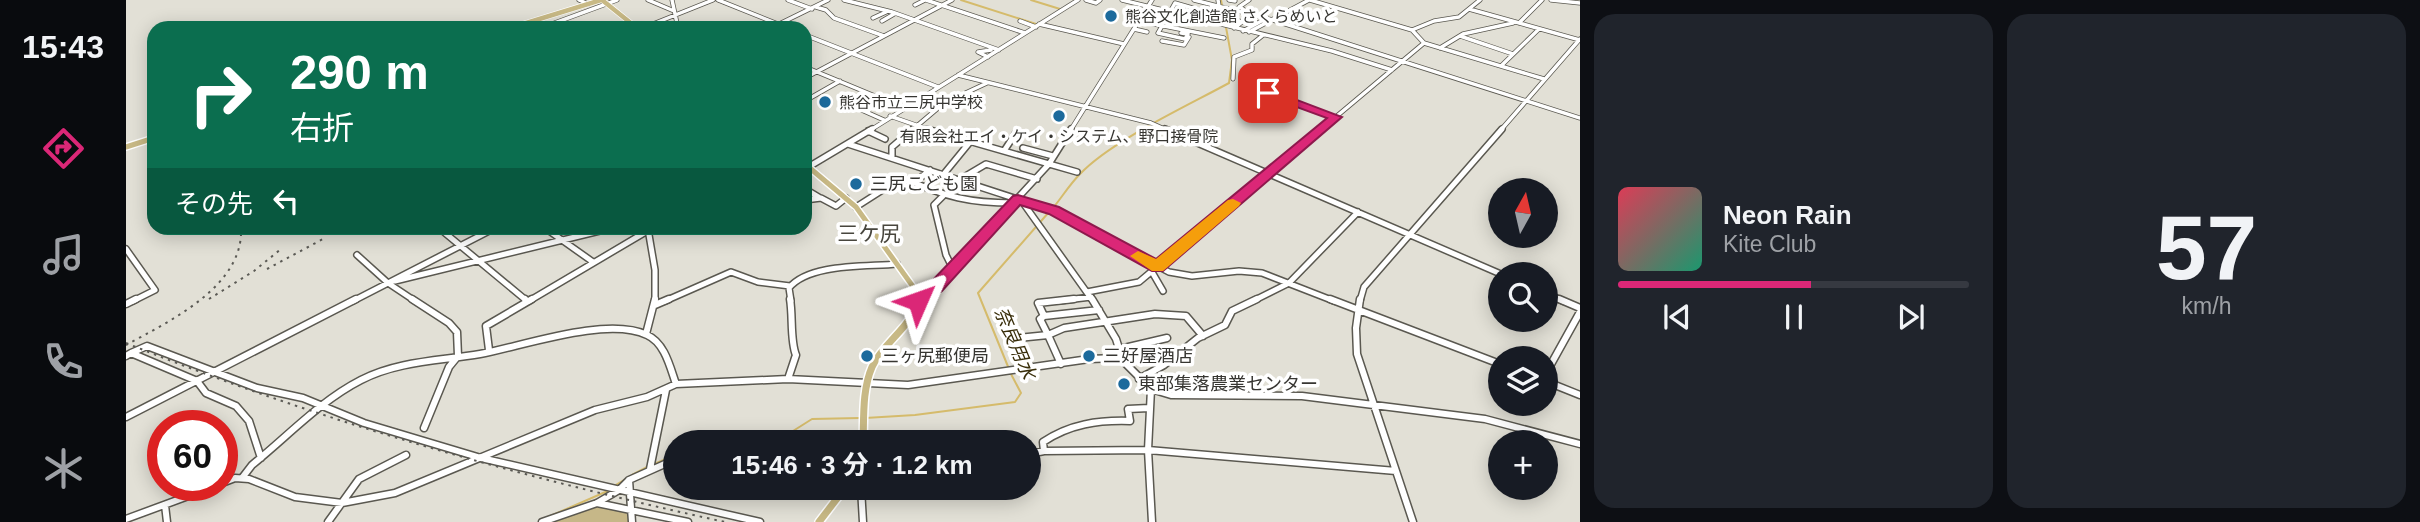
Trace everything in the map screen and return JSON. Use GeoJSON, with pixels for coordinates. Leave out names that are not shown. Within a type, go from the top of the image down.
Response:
{"type":"FeatureCollection","features":[{"type":"Feature","properties":{"kind":"main road"},"geometry":{"type":"LineString","coordinates":[[533,21],[602,0],[628,21]]}},
{"type":"Feature","properties":{"kind":"main road"},"geometry":{"type":"LineString","coordinates":[[126,147],[147,140]]}},
{"type":"Feature","properties":{"kind":"main road"},"geometry":{"type":"LineString","coordinates":[[812,170],[856,207],[919,295],[917,310],[880,352],[866,384],[864,430]]}},
{"type":"Feature","properties":{"kind":"main road"},"geometry":{"type":"LineString","coordinates":[[819,522],[836,500]]}},
{"type":"Feature","properties":{"kind":"street"},"geometry":{"type":"LineString","coordinates":[[579,0],[588,4]]}},
{"type":"Feature","properties":{"kind":"street"},"geometry":{"type":"LineString","coordinates":[[560,21],[617,0]]}},
{"type":"Feature","properties":{"kind":"street"},"geometry":{"type":"LineString","coordinates":[[648,0],[675,13]]}},
{"type":"Feature","properties":{"kind":"street"},"geometry":{"type":"LineString","coordinates":[[672,0],[677,21]]}},
{"type":"Feature","properties":{"kind":"street"},"geometry":{"type":"LineString","coordinates":[[658,21],[715,0],[771,21]]}},
{"type":"Feature","properties":{"kind":"street"},"geometry":{"type":"LineString","coordinates":[[788,0],[826,10],[835,18],[884,36]]}},
{"type":"Feature","properties":{"kind":"street"},"geometry":{"type":"LineString","coordinates":[[786,21],[828,0]]}},
{"type":"Feature","properties":{"kind":"street"},"geometry":{"type":"LineString","coordinates":[[844,0],[887,11],[997,51]]}},
{"type":"Feature","properties":{"kind":"street"},"geometry":{"type":"LineString","coordinates":[[915,5],[926,0],[1025,33]]}},
{"type":"Feature","properties":{"kind":"street"},"geometry":{"type":"LineString","coordinates":[[812,74],[952,0]]}},
{"type":"Feature","properties":{"kind":"street"},"geometry":{"type":"LineString","coordinates":[[812,163],[904,108],[919,104],[938,88],[1078,0]]}},
{"type":"Feature","properties":{"kind":"street"},"geometry":{"type":"LineString","coordinates":[[1086,0],[1096,3],[1100,0]]}},
{"type":"Feature","properties":{"kind":"street"},"geometry":{"type":"LineString","coordinates":[[1126,0],[1249,33],[1332,51],[1392,70]]}},
{"type":"Feature","properties":{"kind":"street"},"geometry":{"type":"LineString","coordinates":[[919,295],[930,292],[1037,179],[1152,0]]}},
{"type":"Feature","properties":{"kind":"street"},"geometry":{"type":"LineString","coordinates":[[1194,0],[1270,18]]}},
{"type":"Feature","properties":{"kind":"street"},"geometry":{"type":"LineString","coordinates":[[1218,0],[1222,25]]}},
{"type":"Feature","properties":{"kind":"street"},"geometry":{"type":"LineString","coordinates":[[1229,0],[1244,3]]}},
{"type":"Feature","properties":{"kind":"street"},"geometry":{"type":"LineString","coordinates":[[1249,0],[1239,8],[1580,118]]}},
{"type":"Feature","properties":{"kind":"street"},"geometry":{"type":"LineString","coordinates":[[1243,31],[1309,0],[1412,30],[1424,43],[1544,79]]}},
{"type":"Feature","properties":{"kind":"street"},"geometry":{"type":"LineString","coordinates":[[1412,30],[1434,21],[1459,17],[1480,0]]}},
{"type":"Feature","properties":{"kind":"street"},"geometry":{"type":"LineString","coordinates":[[1440,48],[1481,28],[1518,23],[1542,0]]}},
{"type":"Feature","properties":{"kind":"street"},"geometry":{"type":"LineString","coordinates":[[1550,0],[1580,4]]}},
{"type":"Feature","properties":{"kind":"street"},"geometry":{"type":"LineString","coordinates":[[1170,12],[1175,3],[1220,16]]}},
{"type":"Feature","properties":{"kind":"street"},"geometry":{"type":"LineString","coordinates":[[1413,522],[1356,354],[1356,309],[1364,287],[1580,39],[1469,9]]}},
{"type":"Feature","properties":{"kind":"street"},"geometry":{"type":"LineString","coordinates":[[873,18],[887,11]]}},
{"type":"Feature","properties":{"kind":"street"},"geometry":{"type":"LineString","coordinates":[[881,21],[895,14]]}},
{"type":"Feature","properties":{"kind":"street"},"geometry":{"type":"LineString","coordinates":[[1180,29],[1187,16]]}},
{"type":"Feature","properties":{"kind":"street"},"geometry":{"type":"LineString","coordinates":[[1141,18],[1153,18]]}},
{"type":"Feature","properties":{"kind":"street"},"geometry":{"type":"LineString","coordinates":[[1141,18],[1188,34],[1185,39],[1158,33],[1161,27]]}},
{"type":"Feature","properties":{"kind":"street"},"geometry":{"type":"LineString","coordinates":[[1229,18],[1240,21],[1240,24]]}},
{"type":"Feature","properties":{"kind":"street"},"geometry":{"type":"LineString","coordinates":[[1249,33],[1270,18]]}},
{"type":"Feature","properties":{"kind":"street"},"geometry":{"type":"LineString","coordinates":[[1020,21],[1124,44]]}},
{"type":"Feature","properties":{"kind":"street"},"geometry":{"type":"LineString","coordinates":[[1234,22],[1240,24]]}},
{"type":"Feature","properties":{"kind":"street"},"geometry":{"type":"LineString","coordinates":[[1234,28],[1240,24]]}},
{"type":"Feature","properties":{"kind":"street"},"geometry":{"type":"LineString","coordinates":[[1161,27],[1224,38]]}},
{"type":"Feature","properties":{"kind":"street"},"geometry":{"type":"LineString","coordinates":[[1134,29],[1147,32]]}},
{"type":"Feature","properties":{"kind":"street"},"geometry":{"type":"LineString","coordinates":[[1500,66],[1539,29]]}},
{"type":"Feature","properties":{"kind":"street"},"geometry":{"type":"LineString","coordinates":[[1162,41],[1184,45],[1192,32]]}},
{"type":"Feature","properties":{"kind":"street"},"geometry":{"type":"LineString","coordinates":[[1233,79],[1234,57],[1252,50],[1252,44],[1262,36]]}},
{"type":"Feature","properties":{"kind":"street"},"geometry":{"type":"LineString","coordinates":[[1460,36],[1513,54]]}},
{"type":"Feature","properties":{"kind":"street"},"geometry":{"type":"LineString","coordinates":[[812,38],[938,88]]}},
{"type":"Feature","properties":{"kind":"street"},"geometry":{"type":"LineString","coordinates":[[1044,316],[1038,303],[1089,295],[1139,282],[1424,43]]}},
{"type":"Feature","properties":{"kind":"street"},"geometry":{"type":"LineString","coordinates":[[988,57],[978,52],[984,49],[997,51]]}},
{"type":"Feature","properties":{"kind":"street"},"geometry":{"type":"LineString","coordinates":[[812,70],[904,108]]}},
{"type":"Feature","properties":{"kind":"street"},"geometry":{"type":"LineString","coordinates":[[960,74],[974,70]]}},
{"type":"Feature","properties":{"kind":"street"},"geometry":{"type":"LineString","coordinates":[[960,74],[1151,123],[1488,269]]}},
{"type":"Feature","properties":{"kind":"street"},"geometry":{"type":"LineString","coordinates":[[812,97],[840,81]]}},
{"type":"Feature","properties":{"kind":"street"},"geometry":{"type":"LineString","coordinates":[[892,159],[892,147],[944,103],[987,83]]}},
{"type":"Feature","properties":{"kind":"street"},"geometry":{"type":"LineString","coordinates":[[1268,93],[1336,117]]}},
{"type":"Feature","properties":{"kind":"street"},"geometry":{"type":"LineString","coordinates":[[876,97],[857,108],[884,120]]}},
{"type":"Feature","properties":{"kind":"street"},"geometry":{"type":"LineString","coordinates":[[890,116],[916,126],[1077,172]]}},
{"type":"Feature","properties":{"kind":"street"},"geometry":{"type":"LineString","coordinates":[[867,131],[885,139]]}},
{"type":"Feature","properties":{"kind":"street"},"geometry":{"type":"LineString","coordinates":[[1004,151],[1015,134]]}},
{"type":"Feature","properties":{"kind":"street"},"geometry":{"type":"LineString","coordinates":[[943,175],[970,142]]}},
{"type":"Feature","properties":{"kind":"street"},"geometry":{"type":"LineString","coordinates":[[848,144],[1051,210],[1169,272],[1192,276],[1245,271],[1289,283],[1488,359]]}},
{"type":"Feature","properties":{"kind":"street"},"geometry":{"type":"LineString","coordinates":[[1023,148],[1053,156]]}},
{"type":"Feature","properties":{"kind":"street"},"geometry":{"type":"LineString","coordinates":[[960,180],[986,164],[1037,179]]}},
{"type":"Feature","properties":{"kind":"street"},"geometry":{"type":"LineString","coordinates":[[915,182],[930,170]]}},
{"type":"Feature","properties":{"kind":"street"},"geometry":{"type":"LineString","coordinates":[[856,207],[871,201],[894,181],[906,179],[943,196],[987,203],[1017,201]]}},
{"type":"Feature","properties":{"kind":"street"},"geometry":{"type":"LineString","coordinates":[[812,193],[836,206],[846,198]]}},
{"type":"Feature","properties":{"kind":"street"},"geometry":{"type":"LineString","coordinates":[[943,196],[934,205],[939,215],[946,260],[952,267]]}},
{"type":"Feature","properties":{"kind":"street"},"geometry":{"type":"LineString","coordinates":[[812,200],[821,198]]}},
{"type":"Feature","properties":{"kind":"street"},"geometry":{"type":"LineString","coordinates":[[1017,201],[1099,310],[1121,349],[1123,361]]}},
{"type":"Feature","properties":{"kind":"street"},"geometry":{"type":"LineString","coordinates":[[1139,379],[1164,365],[1203,336],[1225,325],[1232,312],[1289,283],[1358,212]]}},
{"type":"Feature","properties":{"kind":"street"},"geometry":{"type":"LineString","coordinates":[[448,235],[527,301]]}},
{"type":"Feature","properties":{"kind":"street"},"geometry":{"type":"LineString","coordinates":[[126,417],[481,235]]}},
{"type":"Feature","properties":{"kind":"street"},"geometry":{"type":"LineString","coordinates":[[555,235],[593,262]]}},
{"type":"Feature","properties":{"kind":"street"},"geometry":{"type":"LineString","coordinates":[[388,283],[583,235]]}},
{"type":"Feature","properties":{"kind":"street"},"geometry":{"type":"LineString","coordinates":[[489,349],[486,326],[638,235]]}},
{"type":"Feature","properties":{"kind":"street"},"geometry":{"type":"LineString","coordinates":[[646,334],[653,321],[658,277],[649,235]]}},
{"type":"Feature","properties":{"kind":"street"},"geometry":{"type":"LineString","coordinates":[[126,249],[155,290],[126,304]]}},
{"type":"Feature","properties":{"kind":"street"},"geometry":{"type":"LineString","coordinates":[[356,255],[388,283],[449,323],[457,332],[458,356],[449,367],[424,428]]}},
{"type":"Feature","properties":{"kind":"street"},"geometry":{"type":"LineString","coordinates":[[788,379],[796,355],[791,344],[794,328],[790,286],[799,276],[897,264]]}},
{"type":"Feature","properties":{"kind":"street"},"geometry":{"type":"LineString","coordinates":[[655,304],[731,272],[758,282],[790,286]]}},
{"type":"Feature","properties":{"kind":"street"},"geometry":{"type":"LineString","coordinates":[[1152,272],[1163,290]]}},
{"type":"Feature","properties":{"kind":"street"},"geometry":{"type":"LineString","coordinates":[[1558,299],[1580,310],[1558,351]]}},
{"type":"Feature","properties":{"kind":"street"},"geometry":{"type":"LineString","coordinates":[[1061,364],[1040,319],[1044,316],[1099,310]]}},
{"type":"Feature","properties":{"kind":"street"},"geometry":{"type":"LineString","coordinates":[[1018,338],[1048,335],[1064,328],[1155,314],[1186,316],[1203,336]]}},
{"type":"Feature","properties":{"kind":"street"},"geometry":{"type":"LineString","coordinates":[[1008,316],[1030,369]]}},
{"type":"Feature","properties":{"kind":"street"},"geometry":{"type":"LineString","coordinates":[[238,479],[323,405],[359,381],[401,365],[585,332],[622,330],[646,334],[666,356],[676,384]]}},
{"type":"Feature","properties":{"kind":"street"},"geometry":{"type":"LineString","coordinates":[[1121,349],[1167,338]]}},
{"type":"Feature","properties":{"kind":"street"},"geometry":{"type":"LineString","coordinates":[[129,355],[147,346],[257,388],[323,405],[364,423],[481,458],[760,522]]}},
{"type":"Feature","properties":{"kind":"street"},"geometry":{"type":"LineString","coordinates":[[129,355],[197,381],[206,393],[243,411],[261,458]]}},
{"type":"Feature","properties":{"kind":"street"},"geometry":{"type":"LineString","coordinates":[[242,478],[295,497],[342,503],[394,493],[596,410],[666,390],[676,384],[788,379],[908,385],[1089,359],[1117,358],[1151,389],[1171,395],[1302,396],[1485,419],[1580,444]]}},
{"type":"Feature","properties":{"kind":"street"},"geometry":{"type":"LineString","coordinates":[[1558,386],[1580,395]]}},
{"type":"Feature","properties":{"kind":"street"},"geometry":{"type":"LineString","coordinates":[[1151,389],[1148,450],[1152,522]]}},
{"type":"Feature","properties":{"kind":"street"},"geometry":{"type":"LineString","coordinates":[[650,469],[666,390]]}},
{"type":"Feature","properties":{"kind":"street"},"geometry":{"type":"LineString","coordinates":[[1044,451],[1043,442],[1056,432],[1103,420],[1130,421],[1128,409],[1149,408]]}},
{"type":"Feature","properties":{"kind":"street"},"geometry":{"type":"LineString","coordinates":[[1041,452],[1148,450],[1396,471]]}},
{"type":"Feature","properties":{"kind":"street"},"geometry":{"type":"LineString","coordinates":[[328,522],[359,480],[406,455]]}},
{"type":"Feature","properties":{"kind":"street"},"geometry":{"type":"LineString","coordinates":[[542,522],[597,503],[619,490],[629,480],[663,464]]}},
{"type":"Feature","properties":{"kind":"street"},"geometry":{"type":"LineString","coordinates":[[629,480],[632,522]]}},
{"type":"Feature","properties":{"kind":"street"},"geometry":{"type":"LineString","coordinates":[[862,500],[863,522]]}},
{"type":"Feature","properties":{"kind":"street"},"geometry":{"type":"LineString","coordinates":[[126,519],[175,501]]}},
{"type":"Feature","properties":{"kind":"street"},"geometry":{"type":"LineString","coordinates":[[597,503],[688,522]]}},
{"type":"Feature","properties":{"kind":"street"},"geometry":{"type":"LineString","coordinates":[[165,505],[167,522]]}},
{"type":"Feature","properties":{"kind":"shaded area"},"geometry":{"type":"Polygon","coordinates":[[[597,503],[631,510],[631,522],[542,522],[597,503]]]}},
{"type":"Feature","properties":{"kind":"waterway"},"geometry":{"type":"LineString","coordinates":[[961,0],[1036,24]]}},
{"type":"Feature","properties":{"kind":"waterway"},"geometry":{"type":"LineString","coordinates":[[1031,0],[1060,9]]}},
{"type":"Feature","properties":{"kind":"waterway","name":"奈良用水"},"geometry":{"type":"LineString","coordinates":[[1053,208],[1080,174],[1110,149],[1229,83],[1232,60],[1221,0]]}},
{"type":"Feature","properties":{"kind":"waterway","name":"奈良用水"},"geometry":{"type":"LineString","coordinates":[[1009,369],[978,293],[1049,212]]}},
{"type":"Feature","properties":{"kind":"waterway","name":"奈良用水"},"geometry":{"type":"LineString","coordinates":[[865,418],[915,415],[1015,402],[1021,393],[1011,374]]}},
{"type":"Feature","properties":{"kind":"waterway","name":"奈良用水"},"geometry":{"type":"LineString","coordinates":[[795,430],[812,419],[860,418]]}},
{"type":"Feature","properties":{"kind":"waterway","name":"奈良用水"},"geometry":{"type":"LineString","coordinates":[[654,464],[663,460]]}},
{"type":"Feature","properties":{"kind":"waterway","name":"奈良用水"},"geometry":{"type":"LineString","coordinates":[[632,475],[649,466]]}},
{"type":"Feature","properties":{"kind":"waterway","name":"奈良用水"},"geometry":{"type":"LineString","coordinates":[[614,486],[624,480]]}},
{"type":"Feature","properties":{"kind":"waterway","name":"奈良用水"},"geometry":{"type":"LineString","coordinates":[[548,517],[610,490]]}},
{"type":"Feature","properties":{"kind":"railway"},"geometry":{"type":"LineString","coordinates":[[128,344],[183,313],[218,284],[239,249],[240,235]]}},
{"type":"Feature","properties":{"kind":"railway"},"geometry":{"type":"LineString","coordinates":[[267,269],[323,239]]}},
{"type":"Feature","properties":{"kind":"railway"},"geometry":{"type":"LineString","coordinates":[[209,299],[254,271],[281,249]]}},
{"type":"Feature","properties":{"kind":"railway"},"geometry":{"type":"LineString","coordinates":[[128,344],[273,398],[422,445],[572,486],[725,522]]}},
{"type":"Feature","properties":{"kind":"slow traffic"},"geometry":{"type":"LineString","coordinates":[[1138,256],[1158,267],[1233,203]]}},
{"type":"Feature","properties":{"kind":"place","name":"熊谷文化創造館 さくらめいと"},"geometry":{"type":"Point","coordinates":[1111,16]}},
{"type":"Feature","properties":{"kind":"place","name":"熊谷市立三尻中学校"},"geometry":{"type":"Point","coordinates":[825,102]}},
{"type":"Feature","properties":{"kind":"place","name":"有限会社エイ・ケイ・システム、野口接骨院"},"geometry":{"type":"Point","coordinates":[1059,116]}},
{"type":"Feature","properties":{"kind":"place","name":"三尻こども園"},"geometry":{"type":"Point","coordinates":[856,184]}},
{"type":"Feature","properties":{"kind":"place","name":"三ヶ尻郵便局"},"geometry":{"type":"Point","coordinates":[867,356]}},
{"type":"Feature","properties":{"kind":"place","name":"三好屋酒店"},"geometry":{"type":"Point","coordinates":[1089,356]}},
{"type":"Feature","properties":{"kind":"place","name":"東部集落農業センター"},"geometry":{"type":"Point","coordinates":[1124,384]}},
{"type":"Feature","properties":{"kind":"district","name":"三ケ尻"},"geometry":{"type":"Point","coordinates":[869,233]}},
{"type":"Feature","properties":{"kind":"route"},"geometry":{"type":"LineString","coordinates":[[918,301],[919,295],[936,287],[973,244],[1018,199],[1054,211],[1158,267],[1336,117],[1268,93]]}}]}
